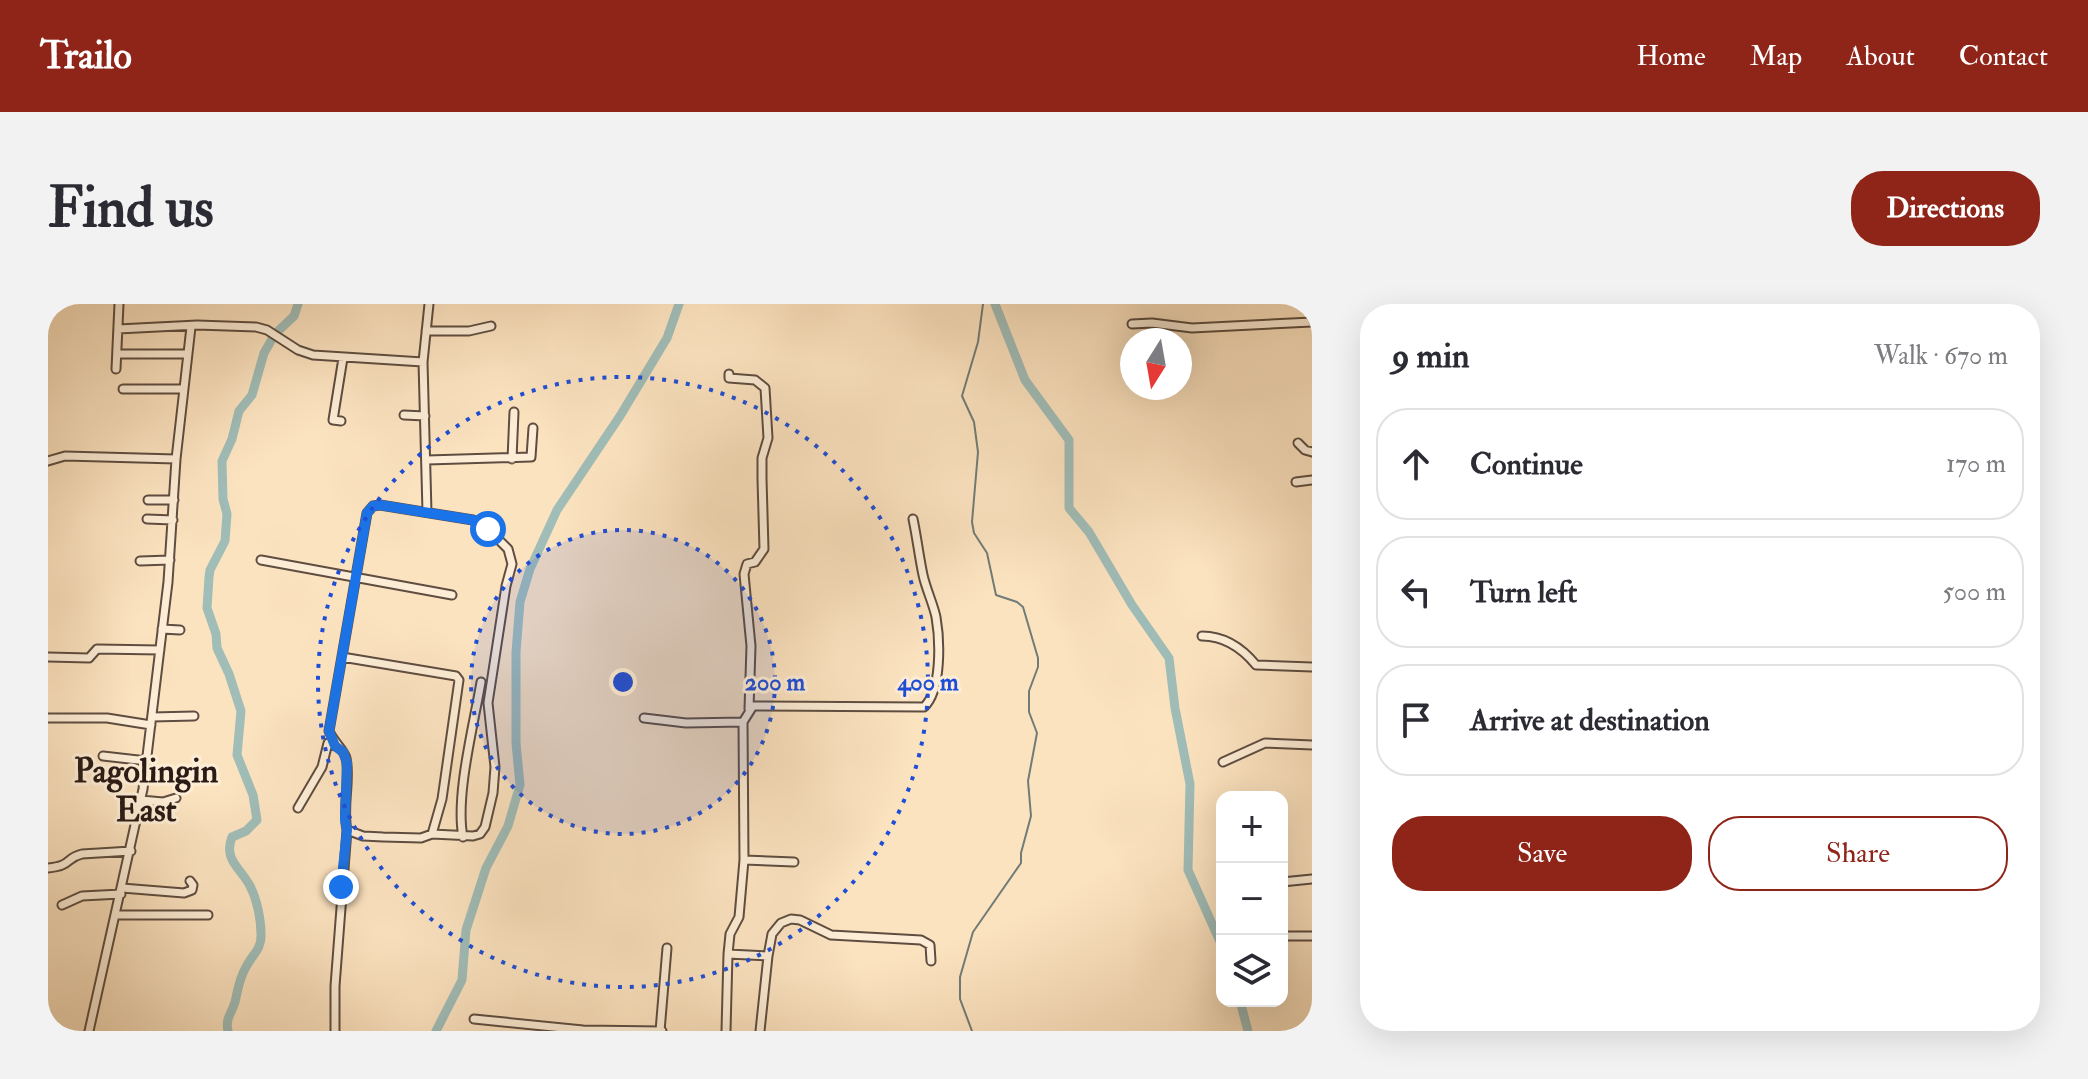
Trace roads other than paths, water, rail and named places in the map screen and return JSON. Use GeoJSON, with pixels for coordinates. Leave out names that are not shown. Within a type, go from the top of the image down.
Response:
{"type":"FeatureCollection","features":[{"type":"Feature","properties":{"kind":"street"},"geometry":{"type":"LineString","coordinates":[[116,369],[119,304]]}},
{"type":"Feature","properties":{"kind":"street"},"geometry":{"type":"LineString","coordinates":[[427,512],[423,362],[429,304]]}},
{"type":"Feature","properties":{"kind":"street"},"geometry":{"type":"LineString","coordinates":[[1132,324],[1192,328],[1312,322]]}},
{"type":"Feature","properties":{"kind":"street"},"geometry":{"type":"LineString","coordinates":[[426,331],[469,331],[491,326]]}},
{"type":"Feature","properties":{"kind":"street"},"geometry":{"type":"LineString","coordinates":[[89,1031],[131,851],[147,761],[170,560],[176,459],[191,327]]}},
{"type":"Feature","properties":{"kind":"street"},"geometry":{"type":"LineString","coordinates":[[118,329],[256,327],[313,355],[423,362]]}},
{"type":"Feature","properties":{"kind":"street"},"geometry":{"type":"LineString","coordinates":[[117,354],[187,354]]}},
{"type":"Feature","properties":{"kind":"street"},"geometry":{"type":"LineString","coordinates":[[341,421],[333,420],[343,358]]}},
{"type":"Feature","properties":{"kind":"street"},"geometry":{"type":"LineString","coordinates":[[726,1031],[730,934],[739,917],[744,860],[743,722],[749,709],[751,646],[744,574],[747,564],[755,562],[764,549],[762,479],[768,426],[765,388],[755,380],[735,380],[729,378],[729,374]]}},
{"type":"Feature","properties":{"kind":"street"},"geometry":{"type":"LineString","coordinates":[[123,389],[183,389]]}},
{"type":"Feature","properties":{"kind":"street"},"geometry":{"type":"LineString","coordinates":[[512,459],[514,412]]}},
{"type":"Feature","properties":{"kind":"street"},"geometry":{"type":"LineString","coordinates":[[404,415],[425,416]]}},
{"type":"Feature","properties":{"kind":"street"},"geometry":{"type":"LineString","coordinates":[[427,460],[532,456],[533,428]]}},
{"type":"Feature","properties":{"kind":"street"},"geometry":{"type":"LineString","coordinates":[[1298,443],[1312,452]]}},
{"type":"Feature","properties":{"kind":"street"},"geometry":{"type":"LineString","coordinates":[[48,461],[65,456],[176,459]]}},
{"type":"Feature","properties":{"kind":"street"},"geometry":{"type":"LineString","coordinates":[[1296,482],[1312,480]]}},
{"type":"Feature","properties":{"kind":"street"},"geometry":{"type":"LineString","coordinates":[[148,500],[174,500]]}},
{"type":"Feature","properties":{"kind":"street"},"geometry":{"type":"LineString","coordinates":[[335,746],[329,731],[367,513],[373,506],[380,505],[473,520],[488,529],[508,549],[512,564],[488,703],[495,767],[485,827],[480,834],[463,837],[432,834],[421,838],[363,836],[347,830]]}},
{"type":"Feature","properties":{"kind":"street"},"geometry":{"type":"LineString","coordinates":[[147,519],[173,520]]}},
{"type":"Feature","properties":{"kind":"street"},"geometry":{"type":"LineString","coordinates":[[749,709],[771,704],[924,707],[929,702],[935,690],[939,651],[936,617],[924,578],[913,519]]}},
{"type":"Feature","properties":{"kind":"street"},"geometry":{"type":"LineString","coordinates":[[140,561],[170,560]]}},
{"type":"Feature","properties":{"kind":"street"},"geometry":{"type":"LineString","coordinates":[[261,560],[452,595]]}},
{"type":"Feature","properties":{"kind":"street"},"geometry":{"type":"LineString","coordinates":[[162,629],[180,630]]}},
{"type":"Feature","properties":{"kind":"street"},"geometry":{"type":"LineString","coordinates":[[1202,636],[1215,636],[1230,642],[1256,665],[1312,667]]}},
{"type":"Feature","properties":{"kind":"street"},"geometry":{"type":"LineString","coordinates":[[48,657],[89,658],[97,649],[160,650]]}},
{"type":"Feature","properties":{"kind":"street"},"geometry":{"type":"LineString","coordinates":[[342,657],[456,676],[459,680],[442,799],[432,834]]}},
{"type":"Feature","properties":{"kind":"street"},"geometry":{"type":"LineString","coordinates":[[463,837],[460,821],[463,793],[481,682]]}},
{"type":"Feature","properties":{"kind":"street"},"geometry":{"type":"LineString","coordinates":[[48,718],[78,716],[152,721],[194,716]]}},
{"type":"Feature","properties":{"kind":"street"},"geometry":{"type":"LineString","coordinates":[[644,718],[686,723],[743,722]]}},
{"type":"Feature","properties":{"kind":"street"},"geometry":{"type":"LineString","coordinates":[[298,808],[322,767],[328,743],[335,746],[343,752],[347,763],[347,830],[339,915],[335,1031]]}},
{"type":"Feature","properties":{"kind":"street"},"geometry":{"type":"LineString","coordinates":[[1223,762],[1265,743],[1312,745]]}},
{"type":"Feature","properties":{"kind":"street"},"geometry":{"type":"LineString","coordinates":[[103,756],[147,761]]}},
{"type":"Feature","properties":{"kind":"street"},"geometry":{"type":"LineString","coordinates":[[141,800],[163,802],[176,798]]}},
{"type":"Feature","properties":{"kind":"street"},"geometry":{"type":"LineString","coordinates":[[48,868],[67,865],[76,855],[131,851]]}},
{"type":"Feature","properties":{"kind":"street"},"geometry":{"type":"LineString","coordinates":[[744,860],[794,862]]}},
{"type":"Feature","properties":{"kind":"street"},"geometry":{"type":"LineString","coordinates":[[1288,881],[1312,879]]}},
{"type":"Feature","properties":{"kind":"street"},"geometry":{"type":"LineString","coordinates":[[62,905],[82,896],[121,891],[184,893],[192,890],[190,881]]}},
{"type":"Feature","properties":{"kind":"street"},"geometry":{"type":"LineString","coordinates":[[115,915],[208,915]]}},
{"type":"Feature","properties":{"kind":"street"},"geometry":{"type":"LineString","coordinates":[[760,1031],[768,956],[776,927],[791,919],[800,920],[831,935],[927,942],[931,961]]}},
{"type":"Feature","properties":{"kind":"street"},"geometry":{"type":"LineString","coordinates":[[1288,936],[1312,936]]}},
{"type":"Feature","properties":{"kind":"street"},"geometry":{"type":"LineString","coordinates":[[474,1019],[500,1027],[661,1031],[667,948]]}},
{"type":"Feature","properties":{"kind":"street"},"geometry":{"type":"LineString","coordinates":[[728,954],[768,956]]}},
{"type":"Feature","properties":{"kind":"waterway"},"geometry":{"type":"LineString","coordinates":[[228,1031],[228,1019],[240,980],[261,939],[255,897],[231,858],[230,845],[232,837],[246,831],[257,820],[253,795],[237,755],[241,711],[217,648],[216,634],[207,608],[209,577],[225,541],[227,514],[223,499],[222,461],[239,411],[252,395],[264,353],[275,334],[294,316],[298,304]]}},
{"type":"Feature","properties":{"kind":"waterway"},"geometry":{"type":"LineString","coordinates":[[436,1031],[462,980],[466,930],[486,868],[508,826],[520,785],[516,743],[516,652],[520,602],[530,569],[557,510],[620,416],[667,338],[679,304]]}},
{"type":"Feature","properties":{"kind":"waterway"},"geometry":{"type":"LineString","coordinates":[[972,1031],[960,999],[960,977],[973,932],[1021,863],[1031,816],[1028,781],[1037,733],[1029,712],[1029,691],[1038,667],[1023,607],[996,595],[987,553],[974,533],[972,522],[978,452],[974,422],[962,396],[978,342],[983,304]]}},
{"type":"Feature","properties":{"kind":"waterway"},"geometry":{"type":"LineString","coordinates":[[995,304],[1025,380],[1069,440],[1069,508],[1089,532],[1132,605],[1169,658],[1190,784],[1188,870],[1217,935]]}},
{"type":"Feature","properties":{"kind":"waterway"},"geometry":{"type":"LineString","coordinates":[[1242,1007],[1248,1031]]}},
{"type":"Feature","properties":{"kind":"district","name":"Pagolingin East"},"geometry":{"type":"Point","coordinates":[146,790]}}]}
